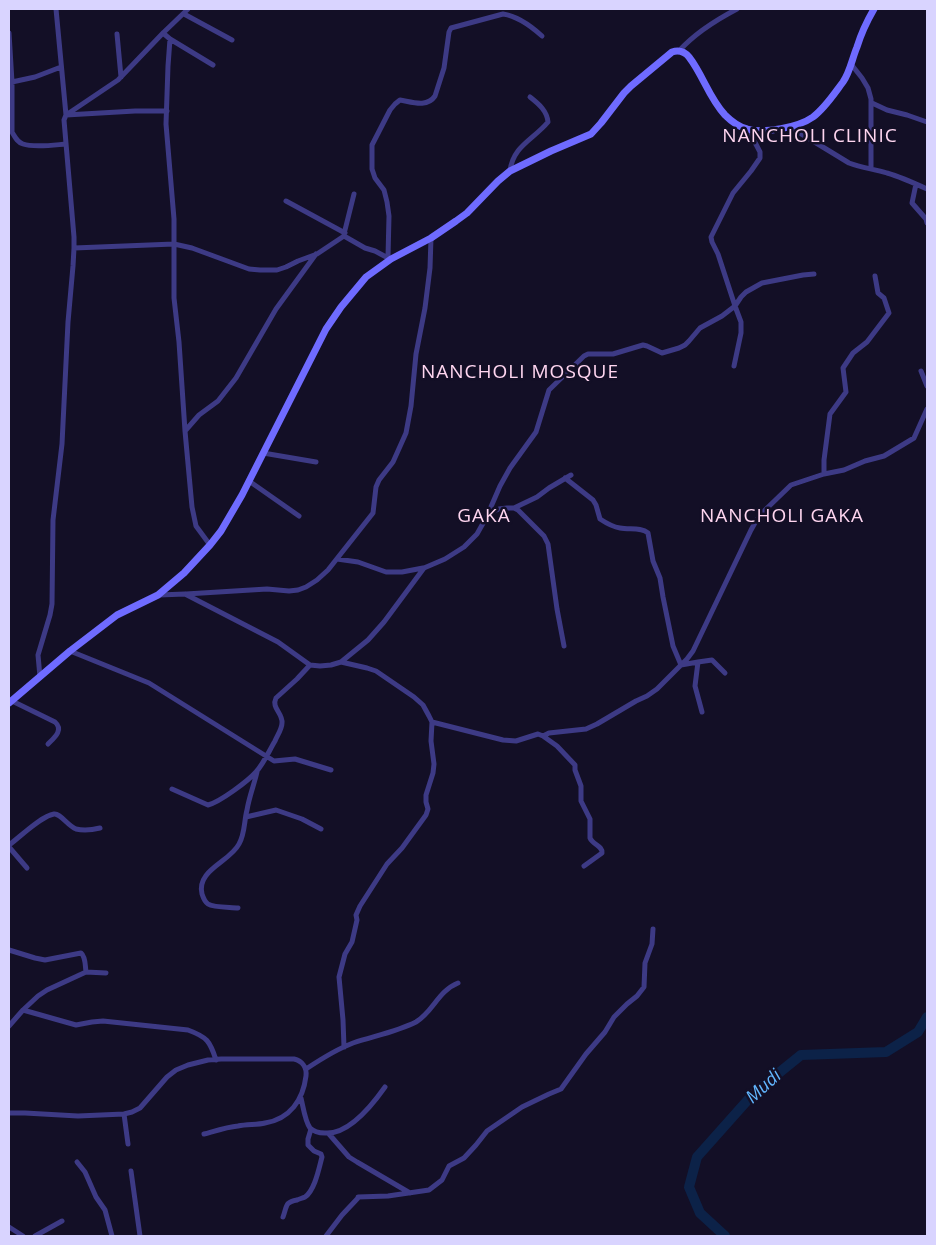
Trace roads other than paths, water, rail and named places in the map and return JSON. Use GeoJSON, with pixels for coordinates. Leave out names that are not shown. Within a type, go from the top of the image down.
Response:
{"type":"FeatureCollection","features":[{"type":"Feature","properties":{"kind":"street"},"geometry":{"type":"LineString","coordinates":[[40,677],[38,655],[52,604],[53,520],[62,444],[74,248],[64,120],[66,115],[56,9]]}},
{"type":"Feature","properties":{"kind":"street"},"geometry":{"type":"LineString","coordinates":[[66,115],[122,77],[188,9]]}},
{"type":"Feature","properties":{"kind":"street"},"geometry":{"type":"LineString","coordinates":[[680,51],[698,33],[737,9]]}},
{"type":"Feature","properties":{"kind":"street"},"geometry":{"type":"LineString","coordinates":[[48,744],[58,732],[58,725],[10,702],[70,651],[117,615],[158,595],[184,573],[210,545],[228,519],[249,482],[326,329],[346,300],[366,277],[389,258],[431,238],[467,213],[498,181],[510,172],[551,151],[591,134],[617,100],[672,52],[680,51],[688,55],[712,96],[725,114],[739,126],[762,131],[790,127],[811,118],[819,112],[844,80],[865,26],[874,9]]}},
{"type":"Feature","properties":{"kind":"street"},"geometry":{"type":"LineString","coordinates":[[184,14],[232,40]]}},
{"type":"Feature","properties":{"kind":"street"},"geometry":{"type":"LineString","coordinates":[[389,258],[388,202],[384,190],[375,178],[372,169],[372,145],[390,110],[400,100],[424,103],[433,99],[444,68],[448,32],[451,28],[503,14],[519,20],[542,36]]}},
{"type":"Feature","properties":{"kind":"street"},"geometry":{"type":"LineString","coordinates":[[163,33],[213,64]]}},
{"type":"Feature","properties":{"kind":"street"},"geometry":{"type":"LineString","coordinates":[[9,34],[12,82],[12,132],[16,140],[33,146],[66,144]]}},
{"type":"Feature","properties":{"kind":"street"},"geometry":{"type":"LineString","coordinates":[[117,34],[122,77]]}},
{"type":"Feature","properties":{"kind":"street"},"geometry":{"type":"LineString","coordinates":[[170,39],[166,124],[174,219],[174,298],[192,507],[196,526],[210,545]]}},
{"type":"Feature","properties":{"kind":"street"},"geometry":{"type":"LineString","coordinates":[[851,64],[868,88],[872,103],[871,169]]}},
{"type":"Feature","properties":{"kind":"street"},"geometry":{"type":"LineString","coordinates":[[12,82],[35,77],[61,67]]}},
{"type":"Feature","properties":{"kind":"street"},"geometry":{"type":"LineString","coordinates":[[510,172],[511,162],[518,150],[548,122],[543,109],[530,97]]}},
{"type":"Feature","properties":{"kind":"street"},"geometry":{"type":"LineString","coordinates":[[872,103],[887,110],[927,122]]}},
{"type":"Feature","properties":{"kind":"street"},"geometry":{"type":"LineString","coordinates":[[66,115],[166,111]]}},
{"type":"Feature","properties":{"kind":"street"},"geometry":{"type":"LineString","coordinates":[[790,127],[849,163],[887,173],[927,189]]}},
{"type":"Feature","properties":{"kind":"street"},"geometry":{"type":"LineString","coordinates":[[734,366],[741,325],[740,318],[711,237],[733,193],[760,158],[760,152],[748,129]]}},
{"type":"Feature","properties":{"kind":"street"},"geometry":{"type":"LineString","coordinates":[[916,184],[912,203],[926,219],[927,223]]}},
{"type":"Feature","properties":{"kind":"street"},"geometry":{"type":"LineString","coordinates":[[74,248],[174,244],[192,248],[249,269],[277,270],[317,254],[344,234],[354,194]]}},
{"type":"Feature","properties":{"kind":"street"},"geometry":{"type":"LineString","coordinates":[[286,201],[344,234],[364,248],[389,258]]}},
{"type":"Feature","properties":{"kind":"street"},"geometry":{"type":"LineString","coordinates":[[158,595],[267,589],[298,590],[317,580],[337,559],[373,513],[376,487],[393,462],[406,433],[411,406],[416,354],[425,308],[431,238]]}},
{"type":"Feature","properties":{"kind":"street"},"geometry":{"type":"LineString","coordinates":[[185,432],[199,414],[218,401],[236,378],[276,309],[317,254]]}},
{"type":"Feature","properties":{"kind":"street"},"geometry":{"type":"LineString","coordinates":[[337,559],[358,562],[386,572],[402,572],[424,568],[446,559],[464,548],[477,534],[510,468],[536,432],[549,390],[584,356],[588,354],[613,354],[642,345],[659,353],[679,348],[689,341],[700,328],[722,316],[735,306],[746,292],[762,283],[814,274]]}},
{"type":"Feature","properties":{"kind":"street"},"geometry":{"type":"LineString","coordinates":[[824,474],[830,414],[846,392],[843,368],[853,353],[867,342],[889,313],[884,298],[878,293],[875,276]]}},
{"type":"Feature","properties":{"kind":"street"},"geometry":{"type":"LineString","coordinates":[[921,371],[927,386]]}},
{"type":"Feature","properties":{"kind":"street"},"geometry":{"type":"LineString","coordinates":[[543,736],[549,732],[586,729],[652,693],[687,659],[696,646],[726,579],[756,520],[791,485],[884,456],[914,438],[927,409]]}},
{"type":"Feature","properties":{"kind":"street"},"geometry":{"type":"LineString","coordinates":[[263,453],[316,462]]}},
{"type":"Feature","properties":{"kind":"street"},"geometry":{"type":"LineString","coordinates":[[486,518],[494,511],[514,508],[538,497],[571,474]]}},
{"type":"Feature","properties":{"kind":"street"},"geometry":{"type":"LineString","coordinates":[[565,478],[593,500],[600,519],[617,528],[647,531],[653,561],[660,578],[673,646],[681,665]]}},
{"type":"Feature","properties":{"kind":"street"},"geometry":{"type":"LineString","coordinates":[[249,482],[300,516]]}},
{"type":"Feature","properties":{"kind":"street"},"geometry":{"type":"LineString","coordinates":[[514,508],[544,536],[548,544],[564,646]]}},
{"type":"Feature","properties":{"kind":"street"},"geometry":{"type":"LineString","coordinates":[[341,662],[375,634],[424,568]]}},
{"type":"Feature","properties":{"kind":"street"},"geometry":{"type":"LineString","coordinates":[[186,594],[278,642],[310,665],[320,666],[341,662],[376,671],[423,705],[432,722],[434,764],[426,795],[428,809],[426,815],[402,848],[390,860],[360,906],[356,915],[357,920],[352,942],[345,954],[339,977],[344,1048]]}},
{"type":"Feature","properties":{"kind":"street"},"geometry":{"type":"LineString","coordinates":[[70,651],[149,683],[274,761],[295,759],[331,770]]}},
{"type":"Feature","properties":{"kind":"street"},"geometry":{"type":"LineString","coordinates":[[681,665],[712,660],[725,673]]}},
{"type":"Feature","properties":{"kind":"street"},"geometry":{"type":"LineString","coordinates":[[698,662],[695,686],[702,712]]}},
{"type":"Feature","properties":{"kind":"street"},"geometry":{"type":"LineString","coordinates":[[238,908],[207,904],[203,898],[201,885],[209,872],[237,848],[241,841],[257,772],[281,728],[282,718],[274,701],[310,665]]}},
{"type":"Feature","properties":{"kind":"street"},"geometry":{"type":"LineString","coordinates":[[432,722],[509,741],[538,734],[557,746],[575,765],[575,770],[582,786],[581,801],[590,819],[590,838],[591,841],[603,850],[602,853],[584,866]]}},
{"type":"Feature","properties":{"kind":"street"},"geometry":{"type":"LineString","coordinates":[[172,789],[208,805],[213,804],[257,772]]}},
{"type":"Feature","properties":{"kind":"street"},"geometry":{"type":"LineString","coordinates":[[246,817],[276,810],[302,819],[321,829]]}},
{"type":"Feature","properties":{"kind":"street"},"geometry":{"type":"LineString","coordinates":[[27,868],[9,846],[35,824],[52,814],[60,815],[66,823],[76,829],[90,830],[100,828]]}},
{"type":"Feature","properties":{"kind":"street"},"geometry":{"type":"LineString","coordinates":[[326,1236],[358,1197],[388,1196],[429,1190],[442,1180],[450,1166],[464,1158],[476,1146],[487,1131],[522,1107],[561,1089],[586,1054],[605,1032],[614,1017],[644,987],[645,963],[652,944],[653,930]]}},
{"type":"Feature","properties":{"kind":"street"},"geometry":{"type":"LineString","coordinates":[[9,950],[45,960],[81,953],[84,957],[86,972]]}},
{"type":"Feature","properties":{"kind":"street"},"geometry":{"type":"LineString","coordinates":[[9,1026],[23,1010],[47,990],[86,972],[106,973]]}},
{"type":"Feature","properties":{"kind":"street"},"geometry":{"type":"LineString","coordinates":[[306,1069],[352,1043],[401,1029],[418,1020],[426,1015],[435,1001],[445,991],[458,983]]}},
{"type":"Feature","properties":{"kind":"street"},"geometry":{"type":"LineString","coordinates":[[23,1010],[76,1025],[104,1021],[188,1030],[208,1041],[216,1060]]}},
{"type":"Feature","properties":{"kind":"street"},"geometry":{"type":"LineString","coordinates":[[9,1113],[78,1116],[132,1112],[140,1108],[167,1076],[176,1070],[188,1065],[216,1060],[294,1059],[299,1060],[306,1069],[301,1098],[296,1105],[277,1119],[268,1123],[231,1127],[204,1134]]}},
{"type":"Feature","properties":{"kind":"street"},"geometry":{"type":"LineString","coordinates":[[301,1098],[311,1129],[315,1132],[329,1134],[357,1120],[365,1113],[385,1087]]}},
{"type":"Feature","properties":{"kind":"street"},"geometry":{"type":"LineString","coordinates":[[124,1114],[128,1144]]}},
{"type":"Feature","properties":{"kind":"street"},"geometry":{"type":"LineString","coordinates":[[284,1217],[288,1202],[304,1198],[316,1177],[322,1157],[319,1152],[314,1152],[308,1145],[311,1129]]}},
{"type":"Feature","properties":{"kind":"street"},"geometry":{"type":"LineString","coordinates":[[329,1134],[350,1157],[410,1192]]}},
{"type":"Feature","properties":{"kind":"street"},"geometry":{"type":"LineString","coordinates":[[77,1162],[85,1172],[96,1197],[105,1210],[112,1236]]}},
{"type":"Feature","properties":{"kind":"street"},"geometry":{"type":"LineString","coordinates":[[131,1171],[140,1236]]}},
{"type":"Feature","properties":{"kind":"street"},"geometry":{"type":"LineString","coordinates":[[35,1236],[62,1222]]}},
{"type":"Feature","properties":{"kind":"street"},"geometry":{"type":"LineString","coordinates":[[9,1227],[23,1236]]}},
{"type":"Feature","properties":{"kind":"waterway","name":"Mudi"},"geometry":{"type":"LineString","coordinates":[[725,1236],[700,1213],[689,1187],[697,1157],[754,1093],[801,1055],[886,1052],[918,1032],[927,1017]]}},
{"type":"Feature","properties":{"kind":"district","name":"NANCHOLI CLINIC"},"geometry":{"type":"Point","coordinates":[810,137]}},
{"type":"Feature","properties":{"kind":"district","name":"NANCHOLI MOSQUE"},"geometry":{"type":"Point","coordinates":[520,373]}},
{"type":"Feature","properties":{"kind":"district","name":"GAKA"},"geometry":{"type":"Point","coordinates":[484,517]}},
{"type":"Feature","properties":{"kind":"district","name":"NANCHOLI GAKA"},"geometry":{"type":"Point","coordinates":[782,517]}}]}
